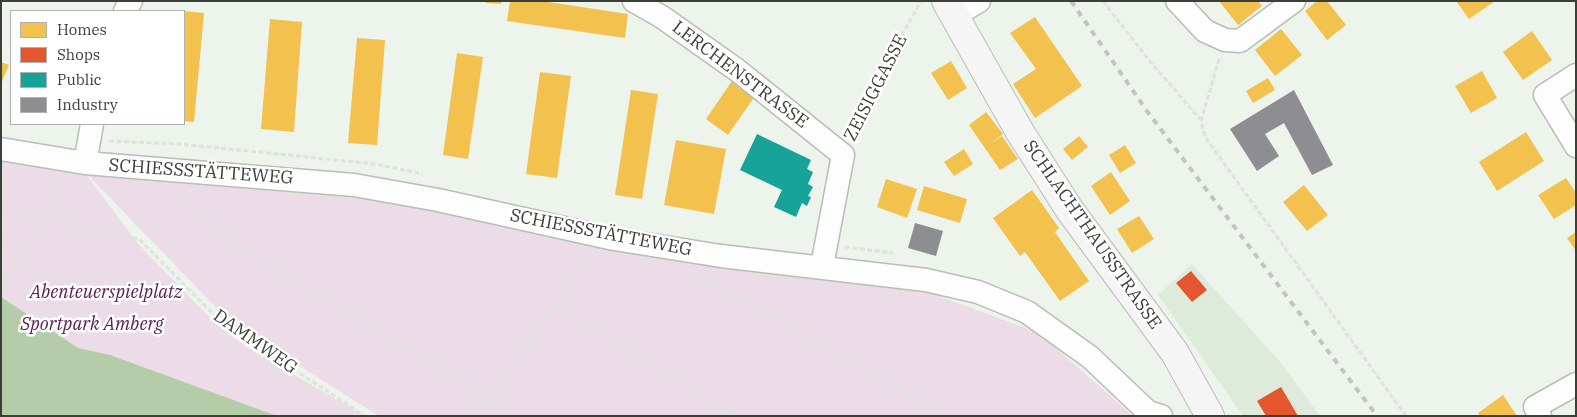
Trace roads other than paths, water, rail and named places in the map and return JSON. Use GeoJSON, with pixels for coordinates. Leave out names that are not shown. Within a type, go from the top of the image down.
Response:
{"type":"FeatureCollection","features":[{"type":"Feature","properties":{"kind":"main road","name":"SCHLACHTHAUSSTRASSE"},"geometry":{"type":"LineString","coordinates":[[950,9],[1020,132],[1064,201],[1175,353],[1210,416]]}},
{"type":"Feature","properties":{"kind":"street","name":"LERCHENSTRASSE"},"geometry":{"type":"LineString","coordinates":[[634,1],[662,17],[737,70],[843,155]]}},
{"type":"Feature","properties":{"kind":"street"},"geometry":{"type":"LineString","coordinates":[[950,9],[979,1]]}},
{"type":"Feature","properties":{"kind":"street"},"geometry":{"type":"LineString","coordinates":[[1177,1],[1205,31],[1225,40],[1240,41],[1294,1]]}},
{"type":"Feature","properties":{"kind":"street"},"geometry":{"type":"LineString","coordinates":[[1576,75],[1545,95],[1576,146]]}},
{"type":"Feature","properties":{"kind":"street"},"geometry":{"type":"LineString","coordinates":[[75,161],[92,125]]}},
{"type":"Feature","properties":{"kind":"street","name":"SCHIESSSTÄTTEWEG"},"geometry":{"type":"LineString","coordinates":[[1,150],[75,161],[354,185],[438,200],[614,238],[721,256],[822,266],[926,280],[978,292],[1026,312],[1090,357],[1148,412],[1162,416]]}},
{"type":"Feature","properties":{"kind":"street","name":"ZEISIGGASSE"},"geometry":{"type":"LineString","coordinates":[[822,266],[843,155]]}},
{"type":"Feature","properties":{"kind":"street"},"geometry":{"type":"LineString","coordinates":[[1537,412],[1576,384]]}},
{"type":"Feature","properties":{"kind":"railway"},"geometry":{"type":"LineString","coordinates":[[1071,1],[1147,111],[1377,416]]}},
{"type":"Feature","properties":{"kind":"park label","name":"Abenteuerspielplatz"},"geometry":{"type":"Point","coordinates":[106,293]}},
{"type":"Feature","properties":{"kind":"park label","name":"Sportpark Amberg"},"geometry":{"type":"Point","coordinates":[92,325]}}]}
